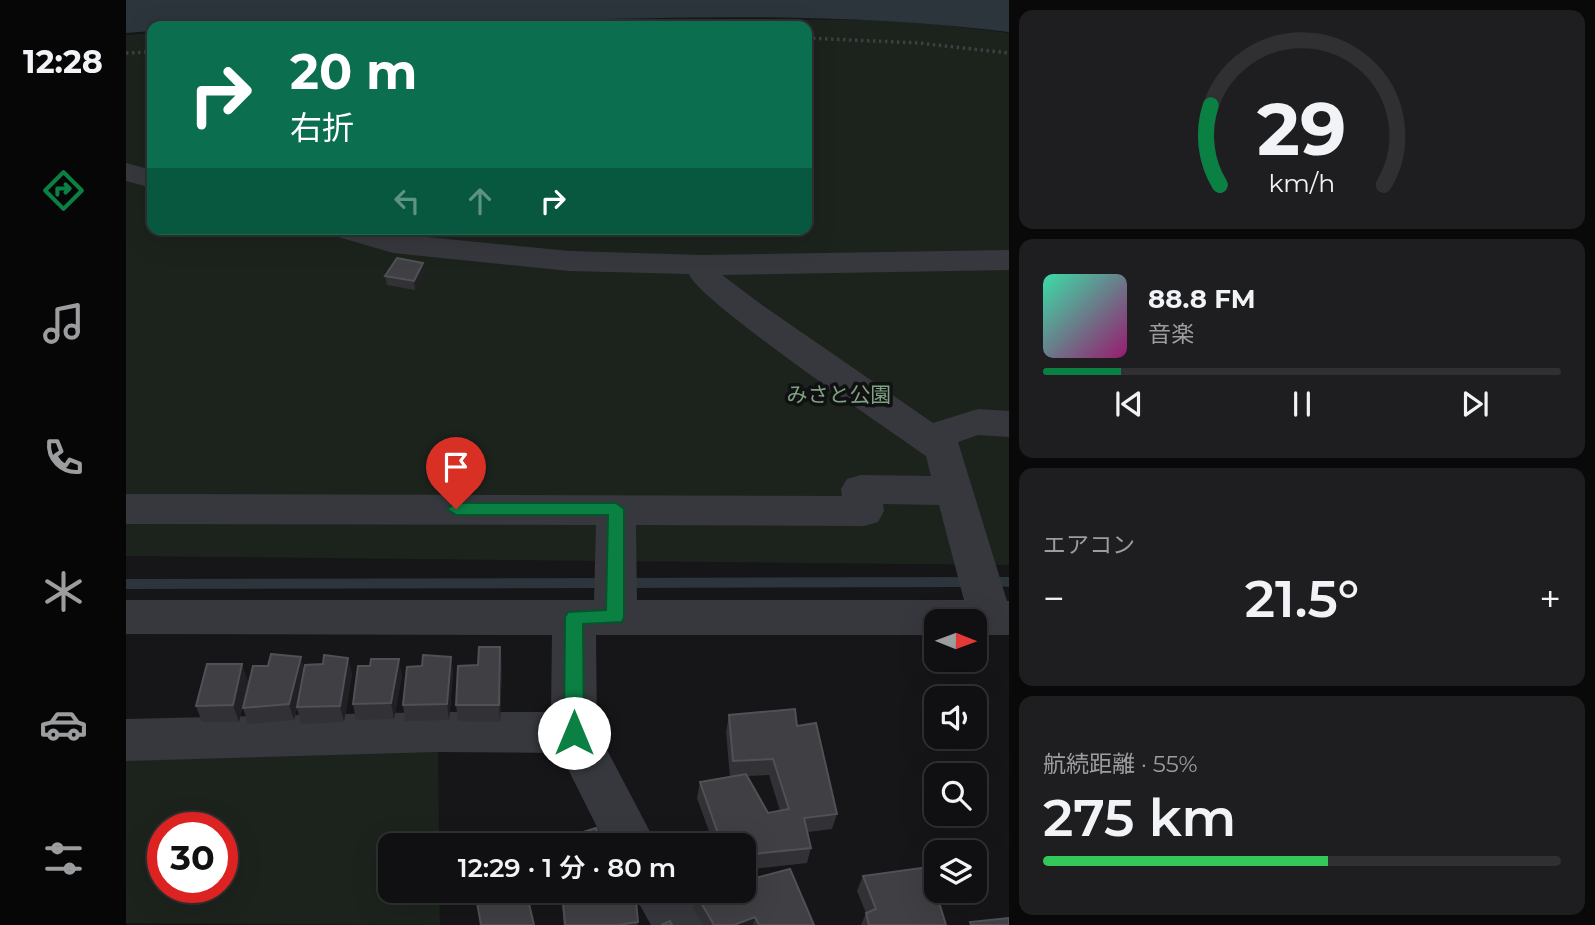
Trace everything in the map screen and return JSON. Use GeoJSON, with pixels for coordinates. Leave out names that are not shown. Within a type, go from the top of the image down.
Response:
{"type":"FeatureCollection","features":[{"type":"Feature","properties":{"kind":"street"},"geometry":{"type":"LineString","coordinates":[[126,172],[147,178]]}},
{"type":"Feature","properties":{"kind":"street"},"geometry":{"type":"LineString","coordinates":[[366,235],[393,243],[570,261],[703,265],[1009,260]]}},
{"type":"Feature","properties":{"kind":"street"},"geometry":{"type":"LineString","coordinates":[[126,617],[999,618],[954,491],[943,449],[750,313],[707,279],[703,265]]}},
{"type":"Feature","properties":{"kind":"street"},"geometry":{"type":"LineString","coordinates":[[931,441],[953,428],[973,421],[1009,424]]}},
{"type":"Feature","properties":{"kind":"street"},"geometry":{"type":"LineString","coordinates":[[126,509],[864,511],[861,489],[954,491]]}},
{"type":"Feature","properties":{"kind":"street"},"geometry":{"type":"LineString","coordinates":[[616,509],[574,733],[626,833]]}},
{"type":"Feature","properties":{"kind":"street"},"geometry":{"type":"LineString","coordinates":[[126,740],[436,732],[574,733]]}},
{"type":"Feature","properties":{"kind":"street"},"geometry":{"type":"LineString","coordinates":[[667,903],[683,925]]}},
{"type":"Feature","properties":{"kind":"path"},"geometry":{"type":"LineString","coordinates":[[812,38],[918,43],[1009,53]]}},
{"type":"Feature","properties":{"kind":"path"},"geometry":{"type":"LineString","coordinates":[[126,53],[147,52]]}},
{"type":"Feature","properties":{"kind":"green space","name":"みさと公園"},"geometry":{"type":"Polygon","coordinates":[[[900,20],[1009,33],[1009,565],[126,556],[126,35],[147,33],[147,235],[812,235],[812,21],[643,21],[900,20]]]}},
{"type":"Feature","properties":{"kind":"green space"},"geometry":{"type":"Polygon","coordinates":[[[438,746],[439,833],[378,833],[378,903],[439,903],[440,925],[126,923],[126,755],[438,746]]]}},
{"type":"Feature","properties":{"kind":"shaded area"},"geometry":{"type":"Polygon","coordinates":[[[126,0],[1009,0],[1009,32],[851,19],[692,17],[546,21],[147,21],[147,31],[126,33],[126,0]]]}},
{"type":"Feature","properties":{"kind":"building"},"geometry":{"type":"Polygon","coordinates":[[[397,258],[423,263],[414,281],[385,276],[397,258]]]}},
{"type":"Feature","properties":{"kind":"building"},"geometry":{"type":"Polygon","coordinates":[[[479,647],[500,647],[499,705],[456,705],[458,666],[478,665],[479,647]]]}},
{"type":"Feature","properties":{"kind":"building"},"geometry":{"type":"Polygon","coordinates":[[[271,654],[301,657],[289,704],[243,708],[253,666],[268,666],[271,654]]]}},
{"type":"Feature","properties":{"kind":"building"},"geometry":{"type":"Polygon","coordinates":[[[324,655],[348,658],[340,706],[297,707],[305,665],[323,664],[324,655]]]}},
{"type":"Feature","properties":{"kind":"building"},"geometry":{"type":"Polygon","coordinates":[[[423,655],[451,657],[447,704],[403,705],[407,667],[422,666],[423,655]]]}},
{"type":"Feature","properties":{"kind":"building"},"geometry":{"type":"Polygon","coordinates":[[[371,659],[399,659],[391,703],[353,704],[358,666],[370,666],[371,659]]]}},
{"type":"Feature","properties":{"kind":"building"},"geometry":{"type":"Polygon","coordinates":[[[207,664],[242,664],[233,705],[196,706],[207,664]]]}},
{"type":"Feature","properties":{"kind":"building"},"geometry":{"type":"Polygon","coordinates":[[[795,709],[797,726],[816,723],[837,814],[804,818],[811,848],[756,854],[756,833],[718,833],[700,782],[746,774],[768,813],[789,809],[773,759],[733,761],[729,715],[795,709]]]}},
{"type":"Feature","properties":{"kind":"building"},"geometry":{"type":"Polygon","coordinates":[[[596,828],[598,833],[580,833],[596,828]]]}},
{"type":"Feature","properties":{"kind":"building"},"geometry":{"type":"Polygon","coordinates":[[[924,868],[924,903],[939,903],[946,925],[869,925],[866,913],[876,909],[863,876],[924,868]]]}},
{"type":"Feature","properties":{"kind":"building"},"geometry":{"type":"Polygon","coordinates":[[[790,869],[814,925],[759,925],[755,917],[734,925],[714,925],[701,903],[756,903],[756,878],[790,869]]]}},
{"type":"Feature","properties":{"kind":"building"},"geometry":{"type":"Polygon","coordinates":[[[477,903],[529,903],[534,925],[481,925],[477,903]]]}},
{"type":"Feature","properties":{"kind":"building"},"geometry":{"type":"Polygon","coordinates":[[[563,903],[636,903],[638,922],[618,925],[565,925],[563,903]]]}},
{"type":"Feature","properties":{"kind":"building"},"geometry":{"type":"Polygon","coordinates":[[[1009,918],[1009,925],[971,925],[970,922],[1009,918]]]}},
{"type":"Feature","properties":{"kind":"waterway"},"geometry":{"type":"LineString","coordinates":[[622,583],[974,582]]}},
{"type":"Feature","properties":{"kind":"waterway"},"geometry":{"type":"LineString","coordinates":[[990,582],[1009,582]]}},
{"type":"Feature","properties":{"kind":"waterway"},"geometry":{"type":"LineString","coordinates":[[126,584],[606,583]]}},
{"type":"Feature","properties":{"kind":"route"},"geometry":{"type":"LineString","coordinates":[[456,509],[616,509],[615,617],[574,617],[574,733]]}}]}
